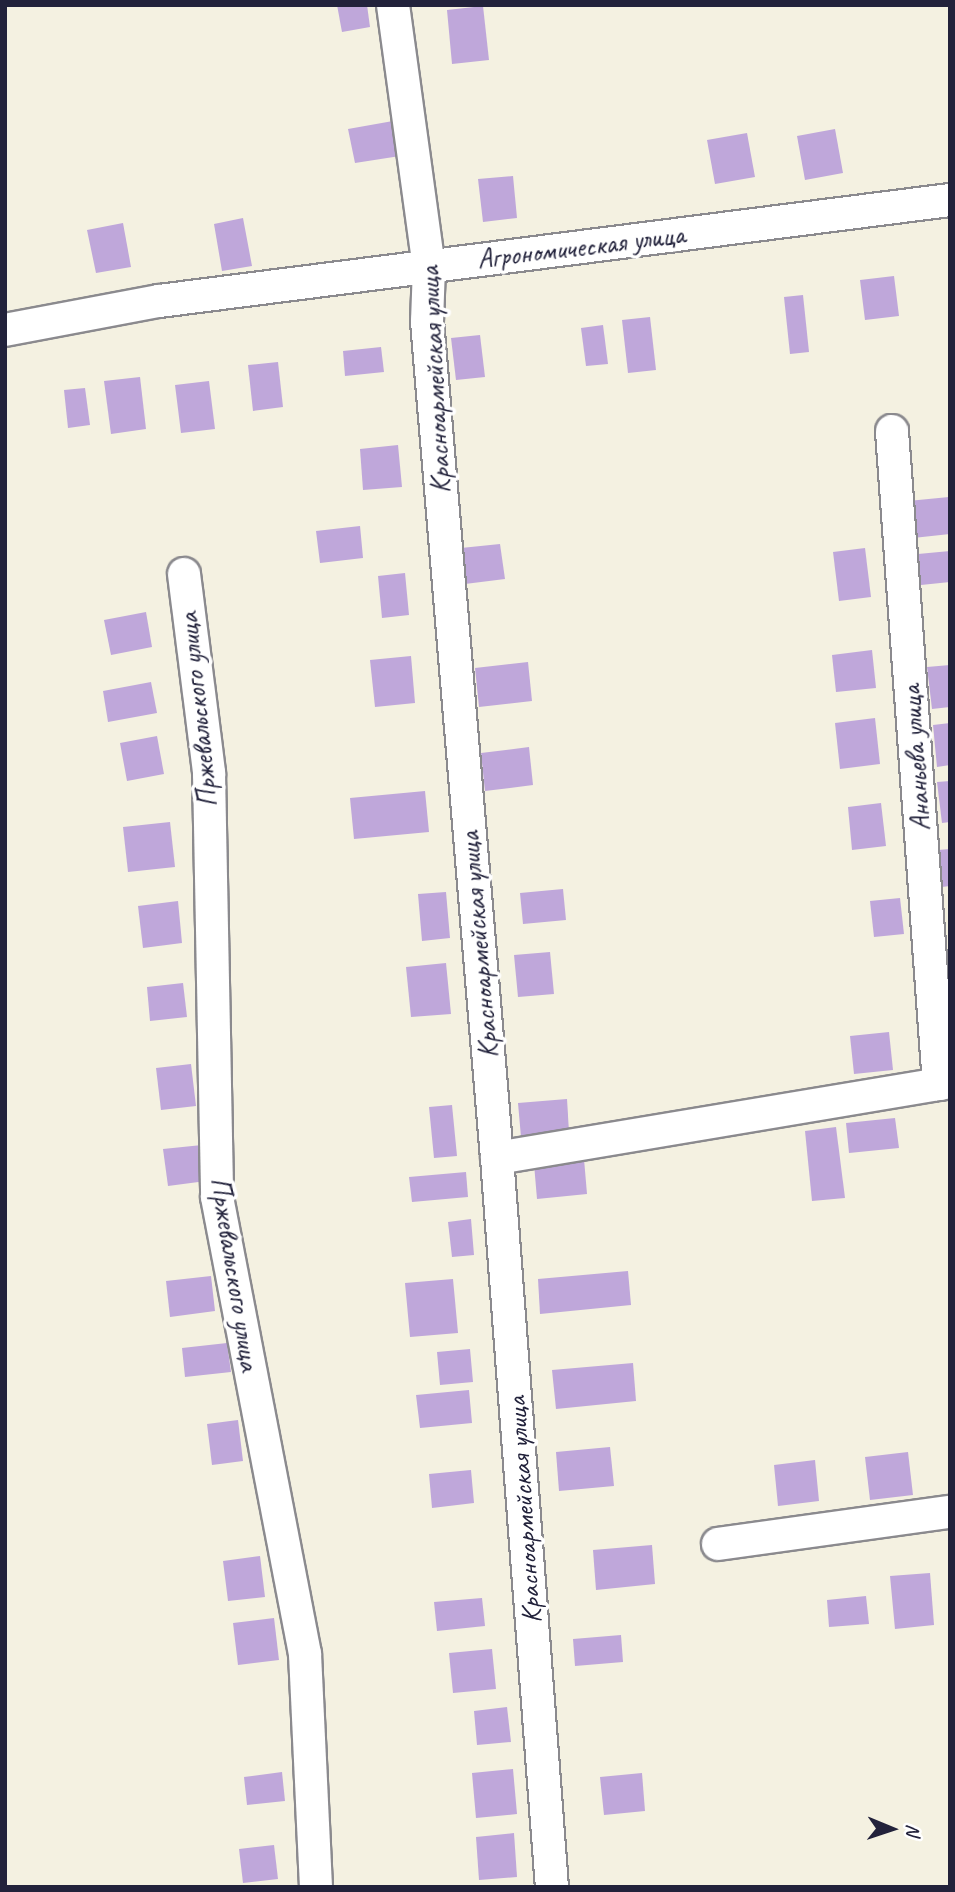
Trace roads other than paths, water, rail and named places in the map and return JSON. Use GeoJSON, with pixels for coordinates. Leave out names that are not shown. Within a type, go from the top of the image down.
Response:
{"type":"FeatureCollection","features":[{"type":"Feature","properties":{"kind":"street","name":"Красноармейская улица"},"geometry":{"type":"LineString","coordinates":[[393,5],[429,267],[426,321],[497,1158],[552,1887]]}},
{"type":"Feature","properties":{"kind":"street","name":"Агрономическая улица"},"geometry":{"type":"LineString","coordinates":[[5,330],[159,301],[950,200]]}},
{"type":"Feature","properties":{"kind":"street","name":"Ананьева улица"},"geometry":{"type":"LineString","coordinates":[[892,431],[944,1083]]}},
{"type":"Feature","properties":{"kind":"street","name":"Пржевальского улица"},"geometry":{"type":"LineString","coordinates":[[184,574],[209,773],[217,1197],[305,1654],[316,1887]]}},
{"type":"Feature","properties":{"kind":"street"},"geometry":{"type":"LineString","coordinates":[[497,1158],[944,1083]]}},
{"type":"Feature","properties":{"kind":"street"},"geometry":{"type":"LineString","coordinates":[[719,1544],[950,1513]]}}]}
